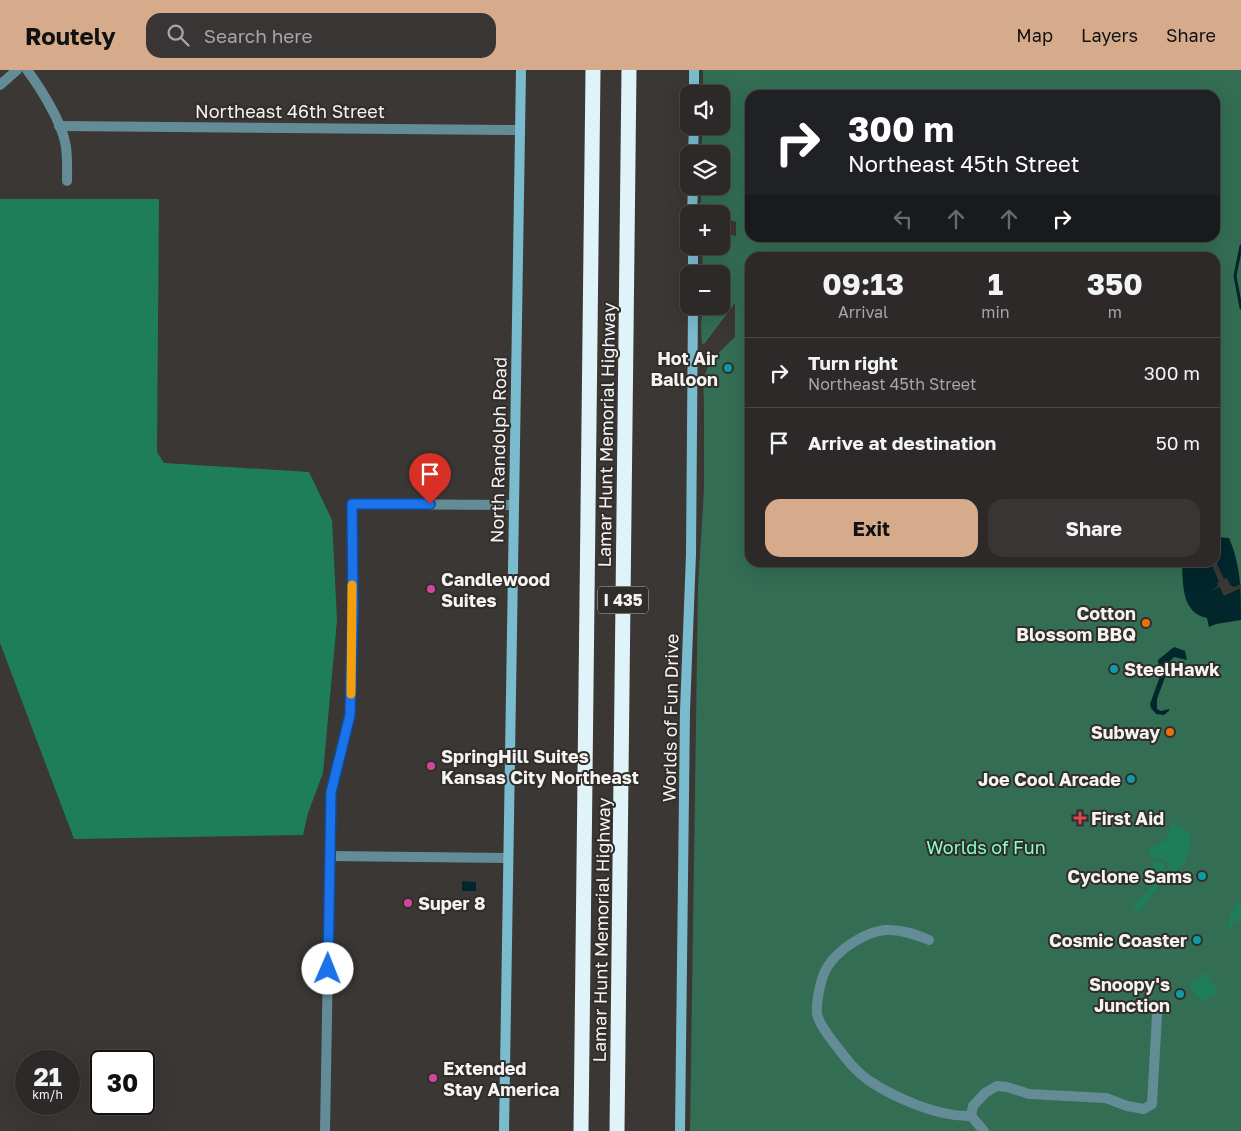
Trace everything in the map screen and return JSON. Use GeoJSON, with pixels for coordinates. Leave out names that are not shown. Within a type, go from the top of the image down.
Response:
{"type":"FeatureCollection","features":[{"type":"Feature","properties":{"kind":"highway","name":"Lamar Hunt Memorial Highway"},"geometry":{"type":"LineString","coordinates":[[581,1131],[592,70]]}},
{"type":"Feature","properties":{"kind":"highway","name":"Lamar Hunt Memorial Highway"},"geometry":{"type":"LineString","coordinates":[[617,1131],[630,70]]}},
{"type":"Feature","properties":{"kind":"main road","name":"North Randolph Road"},"geometry":{"type":"LineString","coordinates":[[504,1131],[521,70]]}},
{"type":"Feature","properties":{"kind":"main road"},"geometry":{"type":"LineString","coordinates":[[694,70],[694,85]]}},
{"type":"Feature","properties":{"kind":"main road","name":"Worlds of Fun Drive"},"geometry":{"type":"LineString","coordinates":[[680,1131],[685,710],[691,554],[693,315]]}},
{"type":"Feature","properties":{"kind":"street"},"geometry":{"type":"LineString","coordinates":[[0,84],[17,70]]}},
{"type":"Feature","properties":{"kind":"street"},"geometry":{"type":"LineString","coordinates":[[27,70],[43,94],[65,142],[67,181]]}},
{"type":"Feature","properties":{"kind":"street","name":"Northeast 46th Street"},"geometry":{"type":"LineString","coordinates":[[59,126],[520,130]]}},
{"type":"Feature","properties":{"kind":"street"},"geometry":{"type":"LineString","coordinates":[[325,1131],[331,792],[350,715],[353,611],[352,504],[513,505]]}},
{"type":"Feature","properties":{"kind":"street"},"geometry":{"type":"LineString","coordinates":[[329,856],[508,858]]}},
{"type":"Feature","properties":{"kind":"street"},"geometry":{"type":"LineString","coordinates":[[929,940],[908,932],[896,930],[875,932],[859,938],[834,958],[827,967],[818,997],[817,1014],[826,1033],[850,1063],[867,1079],[896,1095],[931,1110],[960,1116],[971,1116]]}},
{"type":"Feature","properties":{"kind":"street"},"geometry":{"type":"LineString","coordinates":[[984,1131],[971,1116],[972,1106],[985,1093],[998,1086],[1029,1094],[1106,1098],[1127,1106],[1144,1109],[1152,1104],[1157,1015]]}},
{"type":"Feature","properties":{"kind":"green space","name":"Worlds of Fun"},"geometry":{"type":"Polygon","coordinates":[[[703,70],[1241,70],[1241,1131],[690,1131],[698,586],[704,490],[704,378],[715,357],[735,337],[735,303],[730,310],[730,265],[703,265],[702,255],[730,255],[730,235],[736,236],[736,222],[730,220],[730,205],[700,205],[699,203],[701,202],[701,195],[730,195],[730,145],[702,145],[702,135],[730,135],[730,85],[703,85],[703,70]]]}},
{"type":"Feature","properties":{"kind":"green space"},"geometry":{"type":"Polygon","coordinates":[[[0,199],[159,199],[157,452],[164,463],[309,472],[332,520],[337,620],[323,773],[308,813],[303,835],[74,839],[0,643],[0,199]]]}},
{"type":"Feature","properties":{"kind":"green space","name":"Worlds of Fun"},"geometry":{"type":"Polygon","coordinates":[[[702,315],[726,315],[705,343],[702,344],[702,315]]]}},
{"type":"Feature","properties":{"kind":"green space"},"geometry":{"type":"Polygon","coordinates":[[[1170,824],[1187,830],[1191,840],[1183,867],[1181,865],[1170,878],[1170,869],[1167,862],[1161,858],[1151,858],[1149,850],[1167,838],[1170,824]]]}},
{"type":"Feature","properties":{"kind":"green space"},"geometry":{"type":"Polygon","coordinates":[[[1152,861],[1162,863],[1166,868],[1167,876],[1138,912],[1132,907],[1150,887],[1147,883],[1153,876],[1152,861]]]}},
{"type":"Feature","properties":{"kind":"green space"},"geometry":{"type":"Polygon","coordinates":[[[1237,902],[1241,903],[1241,921],[1235,921],[1231,929],[1228,929],[1230,916],[1237,902]]]}},
{"type":"Feature","properties":{"kind":"green space"},"geometry":{"type":"Polygon","coordinates":[[[1206,972],[1220,992],[1201,1002],[1189,983],[1197,981],[1206,972]]]}},
{"type":"Feature","properties":{"kind":"water"},"geometry":{"type":"Polygon","coordinates":[[[1220,537],[1229,538],[1240,578],[1241,620],[1209,627],[1207,618],[1192,610],[1188,604],[1183,588],[1182,567],[1220,567],[1220,537]]]}},
{"type":"Feature","properties":{"kind":"water"},"geometry":{"type":"Polygon","coordinates":[[[1174,647],[1185,651],[1187,660],[1174,657],[1170,661],[1157,699],[1157,709],[1161,711],[1169,709],[1169,711],[1164,715],[1156,714],[1150,704],[1163,668],[1158,663],[1158,660],[1174,647]]]}},
{"type":"Feature","properties":{"kind":"water"},"geometry":{"type":"Polygon","coordinates":[[[462,881],[476,882],[476,891],[462,891],[462,881]]]}},
{"type":"Feature","properties":{"kind":"pier"},"geometry":{"type":"Polygon","coordinates":[[[1213,567],[1219,567],[1224,579],[1227,578],[1230,585],[1234,587],[1241,584],[1241,588],[1224,596],[1220,587],[1210,591],[1218,586],[1217,583],[1219,582],[1213,567]]]}},
{"type":"Feature","properties":{"kind":"waterway"},"geometry":{"type":"LineString","coordinates":[[1241,246],[1235,276],[1241,308]]}},
{"type":"Feature","properties":{"kind":"slow traffic"},"geometry":{"type":"LineString","coordinates":[[351,694],[352,585]]}},
{"type":"Feature","properties":{"kind":"place","name":"Hot Air Balloon"},"geometry":{"type":"Point","coordinates":[728,368]}},
{"type":"Feature","properties":{"kind":"place","name":"Candlewood Suites"},"geometry":{"type":"Point","coordinates":[431,589]}},
{"type":"Feature","properties":{"kind":"place","name":"Cotton Blossom BBQ"},"geometry":{"type":"Point","coordinates":[1146,623]}},
{"type":"Feature","properties":{"kind":"place","name":"SteelHawk"},"geometry":{"type":"Point","coordinates":[1114,669]}},
{"type":"Feature","properties":{"kind":"place","name":"Subway"},"geometry":{"type":"Point","coordinates":[1170,732]}},
{"type":"Feature","properties":{"kind":"place","name":"SpringHill Suites Kansas City Northeast"},"geometry":{"type":"Point","coordinates":[431,766]}},
{"type":"Feature","properties":{"kind":"place","name":"Joe Cool Arcade"},"geometry":{"type":"Point","coordinates":[1131,779]}},
{"type":"Feature","properties":{"kind":"place","name":"First Aid"},"geometry":{"type":"Point","coordinates":[1080,818]}},
{"type":"Feature","properties":{"kind":"place","name":"Cyclone Sams"},"geometry":{"type":"Point","coordinates":[1202,876]}},
{"type":"Feature","properties":{"kind":"place","name":"Super 8"},"geometry":{"type":"Point","coordinates":[408,903]}},
{"type":"Feature","properties":{"kind":"place","name":"Cosmic Coaster"},"geometry":{"type":"Point","coordinates":[1197,940]}},
{"type":"Feature","properties":{"kind":"place","name":"Snoopy's Junction"},"geometry":{"type":"Point","coordinates":[1180,994]}},
{"type":"Feature","properties":{"kind":"place","name":"Extended Stay America"},"geometry":{"type":"Point","coordinates":[433,1078]}},
{"type":"Feature","properties":{"kind":"route"},"geometry":{"type":"LineString","coordinates":[[328,969],[331,792],[350,715],[353,611],[352,504],[430,504]]}}]}
